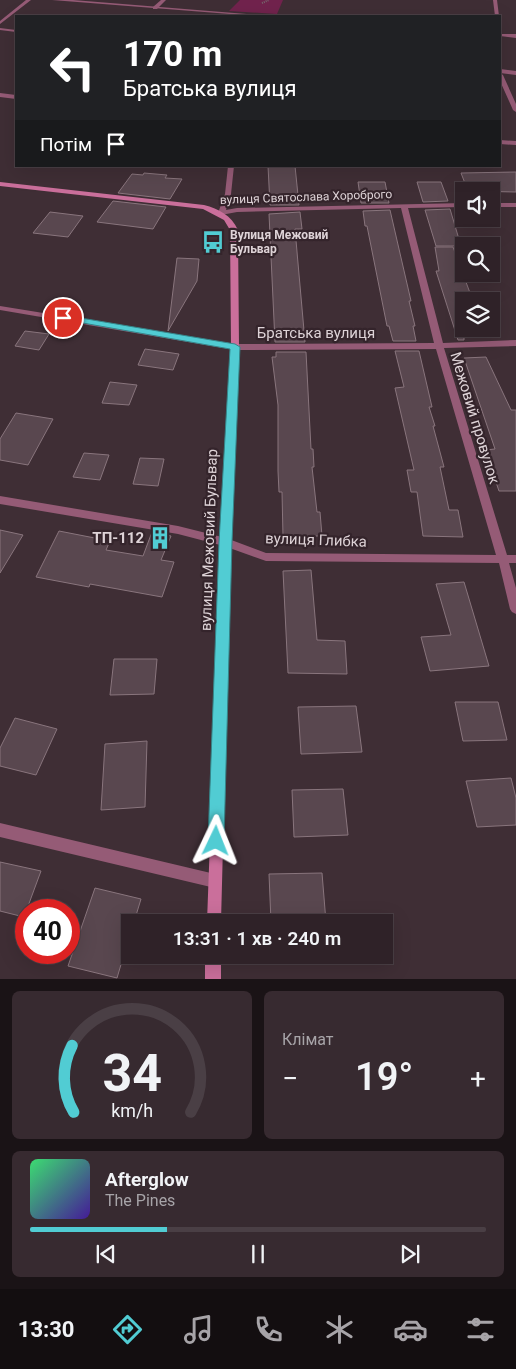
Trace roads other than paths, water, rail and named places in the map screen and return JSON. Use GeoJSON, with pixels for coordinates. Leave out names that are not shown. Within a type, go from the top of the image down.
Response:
{"type":"FeatureCollection","features":[{"type":"Feature","properties":{"kind":"street"},"geometry":{"type":"LineString","coordinates":[[0,23],[29,0]]}},
{"type":"Feature","properties":{"kind":"street"},"geometry":{"type":"LineString","coordinates":[[54,0],[257,15]]}},
{"type":"Feature","properties":{"kind":"street"},"geometry":{"type":"LineString","coordinates":[[156,8],[164,0]]}},
{"type":"Feature","properties":{"kind":"street"},"geometry":{"type":"LineString","coordinates":[[495,0],[497,15]]}},
{"type":"Feature","properties":{"kind":"street"},"geometry":{"type":"LineString","coordinates":[[0,29],[15,31]]}},
{"type":"Feature","properties":{"kind":"street"},"geometry":{"type":"LineString","coordinates":[[501,35],[516,36]]}},
{"type":"Feature","properties":{"kind":"street"},"geometry":{"type":"LineString","coordinates":[[501,73],[516,73]]}},
{"type":"Feature","properties":{"kind":"street"},"geometry":{"type":"LineString","coordinates":[[501,75],[516,110]]}},
{"type":"Feature","properties":{"kind":"street"},"geometry":{"type":"LineString","coordinates":[[0,95],[15,97]]}},
{"type":"Feature","properties":{"kind":"street"},"geometry":{"type":"LineString","coordinates":[[501,142],[516,143]]}},
{"type":"Feature","properties":{"kind":"street"},"geometry":{"type":"LineString","coordinates":[[221,213],[228,194],[231,167]]}},
{"type":"Feature","properties":{"kind":"street","name":"вулиця Святослава Хороброго"},"geometry":{"type":"LineString","coordinates":[[0,184],[182,203],[221,213],[237,210],[455,205]]}},
{"type":"Feature","properties":{"kind":"street"},"geometry":{"type":"LineString","coordinates":[[500,205],[516,205]]}},
{"type":"Feature","properties":{"kind":"street","name":"Межовий провулок"},"geometry":{"type":"LineString","coordinates":[[404,206],[439,346],[503,559],[516,609]]}},
{"type":"Feature","properties":{"kind":"street","name":"вулиця Межовий Бульвар"},"geometry":{"type":"LineString","coordinates":[[214,914],[226,542],[235,347],[234,230],[230,220],[221,213]]}},
{"type":"Feature","properties":{"kind":"street","name":"Братська вулиця"},"geometry":{"type":"LineString","coordinates":[[0,308],[235,347],[439,346],[516,343]]}},
{"type":"Feature","properties":{"kind":"street","name":"вулиця Глибка"},"geometry":{"type":"LineString","coordinates":[[0,500],[178,530],[226,542],[266,557],[516,559]]}},
{"type":"Feature","properties":{"kind":"street"},"geometry":{"type":"LineString","coordinates":[[0,830],[215,881]]}},
{"type":"Feature","properties":{"kind":"street"},"geometry":{"type":"LineString","coordinates":[[212,979],[213,964]]}},
{"type":"Feature","properties":{"kind":"place","name":"Вулиця Межовий Бульвар"},"geometry":{"type":"Point","coordinates":[213,242]}},
{"type":"Feature","properties":{"kind":"place","name":"ТП-112"},"geometry":{"type":"Point","coordinates":[160,538]}}]}
